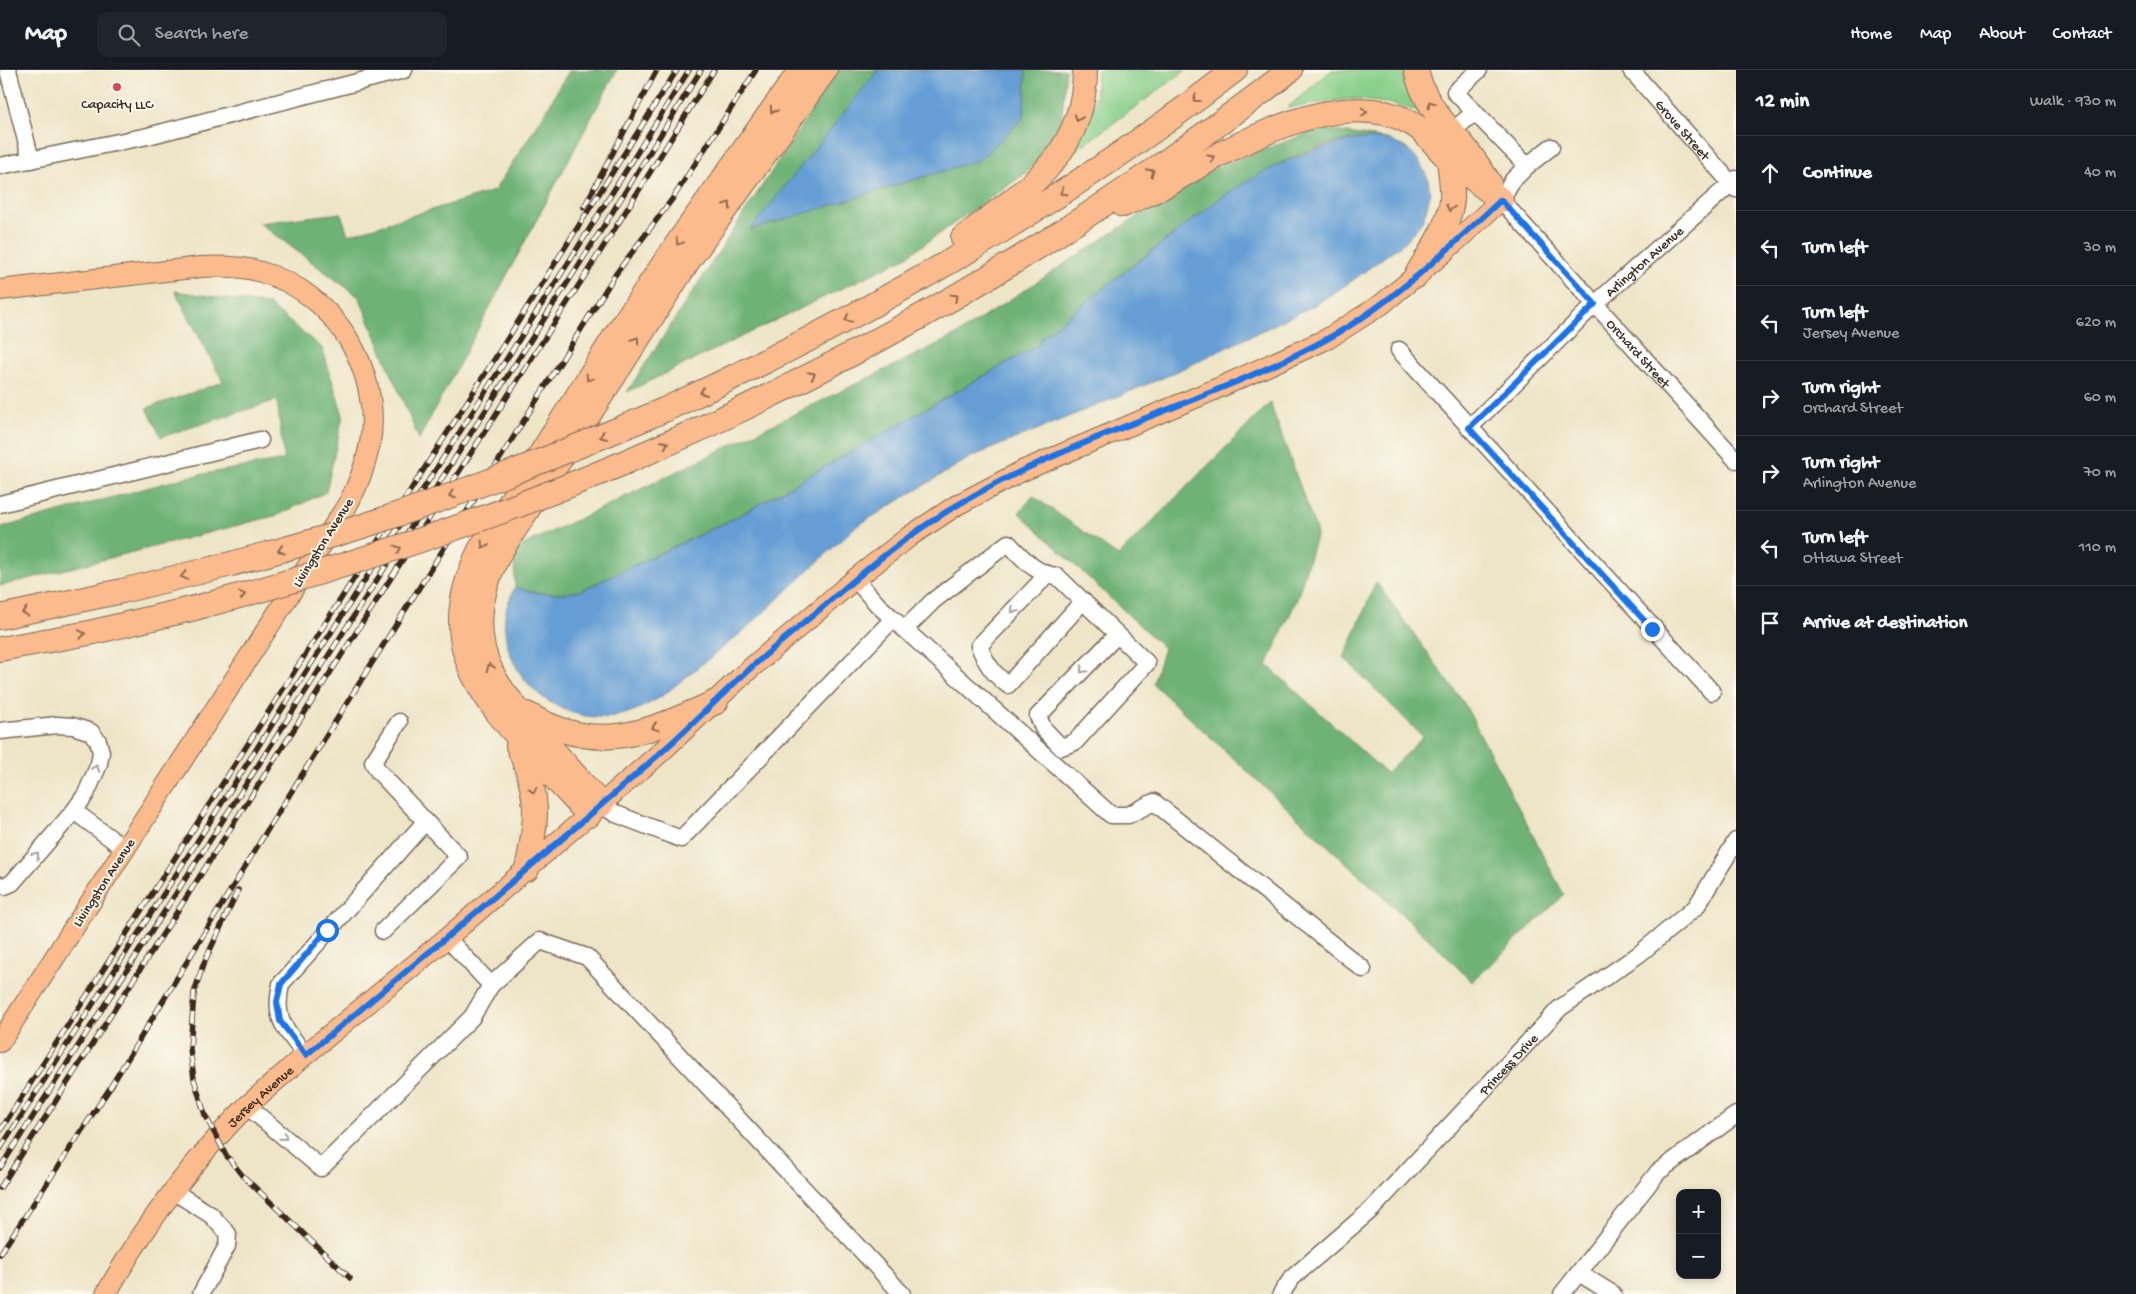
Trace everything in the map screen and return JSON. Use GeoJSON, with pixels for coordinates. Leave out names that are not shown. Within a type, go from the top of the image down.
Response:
{"type":"FeatureCollection","features":[{"type":"Feature","properties":{"kind":"highway"},"geometry":{"type":"LineString","coordinates":[[595,810],[513,718],[480,689],[464,650],[462,634],[463,605],[471,570],[480,550],[621,327],[801,70]]}},
{"type":"Feature","properties":{"kind":"highway"},"geometry":{"type":"LineString","coordinates":[[527,869],[535,831],[536,802],[513,718],[492,672],[480,632],[484,590],[494,563],[688,261],[824,70]]}},
{"type":"Feature","properties":{"kind":"highway"},"geometry":{"type":"LineString","coordinates":[[881,300],[1004,208],[1041,176],[1065,145],[1080,115],[1085,70]]}},
{"type":"Feature","properties":{"kind":"highway"},"geometry":{"type":"LineString","coordinates":[[0,617],[122,592],[231,564],[378,521],[543,461],[664,410],[779,355],[881,300],[1033,211],[1129,148],[1235,70]]}},
{"type":"Feature","properties":{"kind":"highway"},"geometry":{"type":"LineString","coordinates":[[0,649],[89,633],[195,608],[375,556],[472,523],[621,464],[713,423],[829,366],[939,306],[1043,244],[1207,132],[1290,70]]}},
{"type":"Feature","properties":{"kind":"highway"},"geometry":{"type":"LineString","coordinates":[[1416,70],[1423,92],[1451,132],[1463,144],[1501,200]]}},
{"type":"Feature","properties":{"kind":"highway"},"geometry":{"type":"LineString","coordinates":[[1043,244],[1166,185],[1240,143],[1277,127],[1314,117],[1352,111],[1369,111],[1398,117],[1427,134],[1449,160],[1501,200]]}},
{"type":"Feature","properties":{"kind":"highway"},"geometry":{"type":"LineString","coordinates":[[1416,276],[1438,238],[1450,210],[1452,192],[1449,160]]}},
{"type":"Feature","properties":{"kind":"highway"},"geometry":{"type":"LineString","coordinates":[[513,718],[544,723],[567,732],[606,738],[655,728],[716,702]]}},
{"type":"Feature","properties":{"kind":"main road","name":"Jersey Avenue"},"geometry":{"type":"LineString","coordinates":[[106,1294],[151,1220],[217,1137],[248,1106],[595,810],[716,702],[745,673],[855,579],[910,536],[979,492],[1043,460],[1216,389],[1327,339],[1382,304],[1501,200]]}},
{"type":"Feature","properties":{"kind":"main road","name":"Livingston Avenue"},"geometry":{"type":"LineString","coordinates":[[0,290],[201,267],[232,267],[263,272],[304,292],[342,327],[359,358],[369,392],[371,409],[370,442],[363,473],[348,504],[0,1042]]}},
{"type":"Feature","properties":{"kind":"street"},"geometry":{"type":"LineString","coordinates":[[8,70],[31,160]]}},
{"type":"Feature","properties":{"kind":"street"},"geometry":{"type":"LineString","coordinates":[[0,166],[148,136],[404,70]]}},
{"type":"Feature","properties":{"kind":"street"},"geometry":{"type":"LineString","coordinates":[[1479,70],[1455,92],[1528,166]]}},
{"type":"Feature","properties":{"kind":"street","name":"Grove Street"},"geometry":{"type":"LineString","coordinates":[[1631,70],[1734,183]]}},
{"type":"Feature","properties":{"kind":"street"},"geometry":{"type":"LineString","coordinates":[[1451,132],[1475,112]]}},
{"type":"Feature","properties":{"kind":"street"},"geometry":{"type":"LineString","coordinates":[[1501,200],[1513,180],[1551,147]]}},
{"type":"Feature","properties":{"kind":"street","name":"Arlington Avenue"},"geometry":{"type":"LineString","coordinates":[[1469,428],[1595,304],[1734,183]]}},
{"type":"Feature","properties":{"kind":"street","name":"Orchard Street"},"geometry":{"type":"LineString","coordinates":[[1501,200],[1736,460]]}},
{"type":"Feature","properties":{"kind":"street"},"geometry":{"type":"LineString","coordinates":[[1399,350],[1712,692]]}},
{"type":"Feature","properties":{"kind":"street"},"geometry":{"type":"LineString","coordinates":[[0,504],[260,440]]}},
{"type":"Feature","properties":{"kind":"street"},"geometry":{"type":"LineString","coordinates":[[595,810],[616,814],[681,838],[899,624],[933,601],[1008,542],[1031,566],[1047,575],[1057,576],[1147,663],[1075,742],[1062,747],[1043,728],[1038,716],[1117,635]]}},
{"type":"Feature","properties":{"kind":"street"},"geometry":{"type":"LineString","coordinates":[[1047,575],[979,646],[984,660],[994,675],[1008,685],[1083,601]]}},
{"type":"Feature","properties":{"kind":"street"},"geometry":{"type":"LineString","coordinates":[[855,579],[899,624],[1111,815],[1128,815],[1154,802],[1363,969]]}},
{"type":"Feature","properties":{"kind":"street"},"geometry":{"type":"LineString","coordinates":[[383,931],[459,857],[378,771],[373,762],[399,722]]}},
{"type":"Feature","properties":{"kind":"street"},"geometry":{"type":"LineString","coordinates":[[0,731],[57,725],[73,726],[91,732],[98,741],[101,752],[99,764],[86,794],[74,811],[12,883],[5,886],[0,885]]}},
{"type":"Feature","properties":{"kind":"street"},"geometry":{"type":"LineString","coordinates":[[74,811],[125,849]]}},
{"type":"Feature","properties":{"kind":"street"},"geometry":{"type":"LineString","coordinates":[[306,1055],[280,1021],[277,1002],[281,984],[425,822]]}},
{"type":"Feature","properties":{"kind":"street","name":"Princess Drive"},"geometry":{"type":"LineString","coordinates":[[1281,1294],[1292,1278],[1372,1209],[1560,1008],[1638,955],[1696,907],[1736,841]]}},
{"type":"Feature","properties":{"kind":"street"},"geometry":{"type":"LineString","coordinates":[[447,938],[491,985]]}},
{"type":"Feature","properties":{"kind":"street"},"geometry":{"type":"LineString","coordinates":[[248,1106],[321,1168],[472,1017],[491,985],[540,941],[587,957],[902,1294]]}},
{"type":"Feature","properties":{"kind":"street"},"geometry":{"type":"LineString","coordinates":[[1562,1294],[1658,1172],[1736,1115]]}},
{"type":"Feature","properties":{"kind":"street"},"geometry":{"type":"LineString","coordinates":[[173,1191],[212,1215],[228,1234],[227,1246],[201,1294]]}},
{"type":"Feature","properties":{"kind":"street"},"geometry":{"type":"LineString","coordinates":[[1578,1273],[1613,1294]]}},
{"type":"Feature","properties":{"kind":"green space"},"geometry":{"type":"Polygon","coordinates":[[[570,70],[617,70],[419,439],[359,297],[259,223],[341,213],[348,235],[494,191],[548,108],[570,70]]]}},
{"type":"Feature","properties":{"kind":"green space"},"geometry":{"type":"Polygon","coordinates":[[[838,70],[1066,70],[1061,127],[1029,171],[903,259],[627,392],[838,70]]]}},
{"type":"Feature","properties":{"kind":"green space"},"geometry":{"type":"Polygon","coordinates":[[[1097,70],[1186,70],[1075,151],[1095,105],[1097,70]]]}},
{"type":"Feature","properties":{"kind":"green space"},"geometry":{"type":"Polygon","coordinates":[[[1332,70],[1406,70],[1419,111],[1388,103],[1350,99],[1287,108],[1332,70]]]}},
{"type":"Feature","properties":{"kind":"green space"},"geometry":{"type":"Polygon","coordinates":[[[1320,129],[1387,139],[1356,139],[1330,144],[1304,153],[1256,177],[1210,207],[1167,239],[1042,337],[1038,345],[735,518],[580,591],[547,594],[515,587],[514,549],[956,335],[1210,169],[1320,129]]]}},
{"type":"Feature","properties":{"kind":"green space"},"geometry":{"type":"Polygon","coordinates":[[[175,291],[269,305],[322,348],[343,415],[326,492],[278,515],[0,586],[0,528],[187,477],[284,460],[277,400],[161,437],[147,408],[223,382],[175,291]]]}},
{"type":"Feature","properties":{"kind":"green space"},"geometry":{"type":"Polygon","coordinates":[[[1270,403],[1317,533],[1297,599],[1267,665],[1386,773],[1423,737],[1344,658],[1376,582],[1464,703],[1564,895],[1472,982],[1435,945],[1153,684],[1164,648],[1019,513],[1033,496],[1118,556],[1270,403]]]}},
{"type":"Feature","properties":{"kind":"water"},"geometry":{"type":"Polygon","coordinates":[[[878,70],[1026,70],[1024,117],[979,160],[750,230],[878,70]]]}},
{"type":"Feature","properties":{"kind":"water"},"geometry":{"type":"Polygon","coordinates":[[[1357,139],[1387,139],[1406,148],[1419,161],[1428,179],[1430,194],[1422,222],[1406,241],[1346,285],[1313,306],[1165,377],[971,457],[855,527],[747,628],[661,697],[642,707],[629,713],[608,717],[587,716],[568,711],[549,702],[521,674],[511,656],[506,637],[505,616],[515,587],[547,594],[580,591],[735,518],[1038,345],[1042,337],[1073,312],[1237,187],[1286,161],[1321,148],[1357,139]]]}},
{"type":"Feature","properties":{"kind":"railway"},"geometry":{"type":"LineString","coordinates":[[584,207],[657,70]]}},
{"type":"Feature","properties":{"kind":"railway"},"geometry":{"type":"LineString","coordinates":[[0,1131],[499,352],[677,70]]}},
{"type":"Feature","properties":{"kind":"railway"},"geometry":{"type":"LineString","coordinates":[[0,1149],[570,260],[689,70]]}},
{"type":"Feature","properties":{"kind":"railway"},"geometry":{"type":"LineString","coordinates":[[0,1168],[605,224],[701,70]]}},
{"type":"Feature","properties":{"kind":"railway"},"geometry":{"type":"LineString","coordinates":[[0,1188],[614,230],[714,70]]}},
{"type":"Feature","properties":{"kind":"railway"},"geometry":{"type":"LineString","coordinates":[[0,1254],[108,1091],[268,829],[615,275],[673,198],[756,70]]}},
{"type":"Feature","properties":{"kind":"railway"},"geometry":{"type":"LineString","coordinates":[[238,890],[203,965],[194,993],[190,1049],[194,1079],[205,1115],[226,1155],[242,1175],[350,1278]]}},
{"type":"Feature","properties":{"kind":"place","name":"Capacity LLC"},"geometry":{"type":"Point","coordinates":[117,87]}},
{"type":"Feature","properties":{"kind":"route"},"geometry":{"type":"LineString","coordinates":[[327,930],[281,984],[277,1002],[280,1021],[306,1055],[447,938],[601,805],[716,702],[745,673],[855,579],[910,536],[979,492],[1043,460],[1216,389],[1327,339],[1382,304],[1443,253],[1501,200],[1595,304],[1469,428],[1652,629]]}}]}
